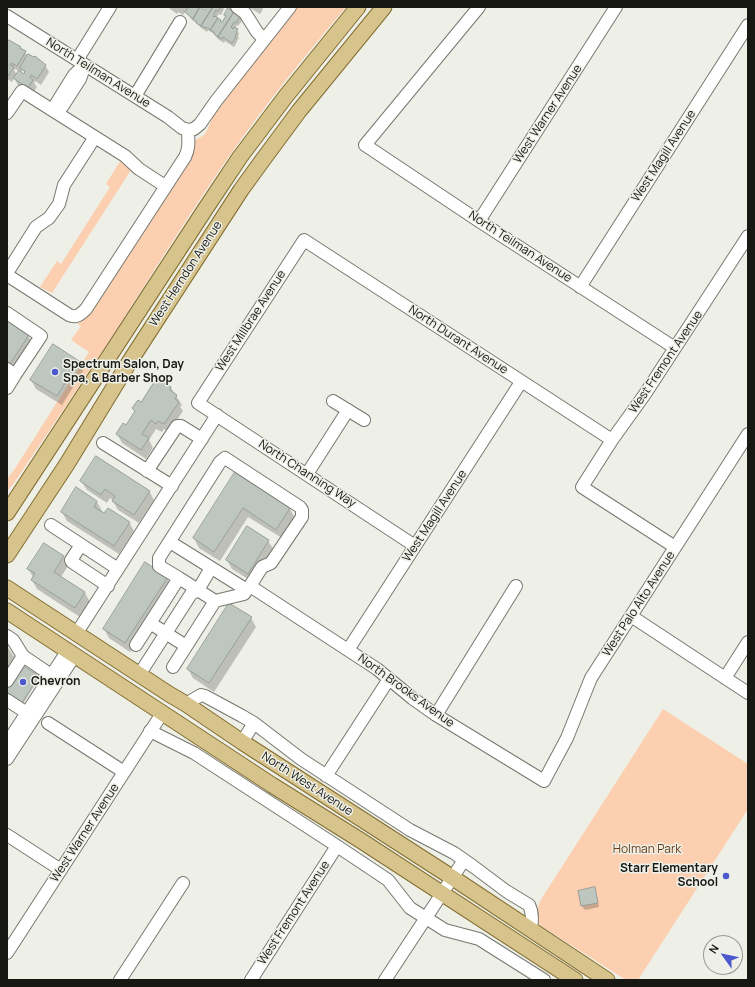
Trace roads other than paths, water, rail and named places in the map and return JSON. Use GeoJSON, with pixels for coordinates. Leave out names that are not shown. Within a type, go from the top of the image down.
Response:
{"type":"FeatureCollection","features":[{"type":"Feature","properties":{"kind":"main road","name":"West Herndon Avenue"},"geometry":{"type":"LineString","coordinates":[[7,513],[240,157],[286,96],[358,7]]}},
{"type":"Feature","properties":{"kind":"main road","name":"West Herndon Avenue"},"geometry":{"type":"LineString","coordinates":[[7,555],[67,464],[130,361],[241,190],[308,100],[384,7]]}},
{"type":"Feature","properties":{"kind":"main road","name":"North West Avenue"},"geometry":{"type":"LineString","coordinates":[[7,588],[607,980]]}},
{"type":"Feature","properties":{"kind":"main road","name":"North West Avenue"},"geometry":{"type":"LineString","coordinates":[[7,611],[110,677],[272,785],[360,840],[575,980]]}},
{"type":"Feature","properties":{"kind":"main road"},"geometry":{"type":"LineString","coordinates":[[71,653],[72,648],[79,649],[94,655],[120,672],[142,677]]}},
{"type":"Feature","properties":{"kind":"main road"},"geometry":{"type":"LineString","coordinates":[[110,677],[134,683],[159,698],[163,698],[169,694]]}},
{"type":"Feature","properties":{"kind":"main road"},"geometry":{"type":"LineString","coordinates":[[163,712],[170,707],[175,708],[224,740],[242,742]]}},
{"type":"Feature","properties":{"kind":"street"},"geometry":{"type":"LineString","coordinates":[[55,111],[56,104],[74,75],[110,7]]}},
{"type":"Feature","properties":{"kind":"street"},"geometry":{"type":"LineString","coordinates":[[237,7],[245,13],[257,32],[264,39]]}},
{"type":"Feature","properties":{"kind":"street"},"geometry":{"type":"LineString","coordinates":[[95,137],[64,185],[59,204],[49,218],[36,227],[7,274],[73,317],[81,314],[90,303],[166,186],[188,150],[188,130],[194,129],[200,124],[216,101],[290,7]]}},
{"type":"Feature","properties":{"kind":"street","name":"North Teilman Avenue"},"geometry":{"type":"LineString","coordinates":[[479,7],[365,145],[675,348]]}},
{"type":"Feature","properties":{"kind":"street","name":"West Warner Avenue"},"geometry":{"type":"LineString","coordinates":[[479,221],[616,7]]}},
{"type":"Feature","properties":{"kind":"street","name":"North Teilman Avenue"},"geometry":{"type":"LineString","coordinates":[[7,16],[168,117],[182,128],[188,130]]}},
{"type":"Feature","properties":{"kind":"street"},"geometry":{"type":"LineString","coordinates":[[135,96],[180,22]]}},
{"type":"Feature","properties":{"kind":"street","name":"West Magill Avenue"},"geometry":{"type":"LineString","coordinates":[[580,287],[748,25]]}},
{"type":"Feature","properties":{"kind":"street"},"geometry":{"type":"LineString","coordinates":[[7,113],[22,91],[125,156],[139,169],[166,186]]}},
{"type":"Feature","properties":{"kind":"street","name":"West Fremont Avenue"},"geometry":{"type":"LineString","coordinates":[[675,547],[582,486],[612,440],[645,394],[748,236]]}},
{"type":"Feature","properties":{"kind":"street","name":"North Durant Avenue"},"geometry":{"type":"LineString","coordinates":[[304,240],[612,440]]}},
{"type":"Feature","properties":{"kind":"street","name":"West Millbrae Avenue"},"geometry":{"type":"LineString","coordinates":[[198,403],[304,240]]}},
{"type":"Feature","properties":{"kind":"street"},"geometry":{"type":"LineString","coordinates":[[7,314],[41,336],[11,372],[7,388]]}},
{"type":"Feature","properties":{"kind":"street","name":"West Magill Avenue"},"geometry":{"type":"LineString","coordinates":[[348,650],[521,382]]}},
{"type":"Feature","properties":{"kind":"street"},"geometry":{"type":"LineString","coordinates":[[333,401],[364,420]]}},
{"type":"Feature","properties":{"kind":"street","name":"North Channing Way"},"geometry":{"type":"LineString","coordinates":[[198,403],[415,546]]}},
{"type":"Feature","properties":{"kind":"street"},"geometry":{"type":"LineString","coordinates":[[307,474],[348,410]]}},
{"type":"Feature","properties":{"kind":"street"},"geometry":{"type":"LineString","coordinates":[[76,634],[217,415]]}},
{"type":"Feature","properties":{"kind":"street"},"geometry":{"type":"LineString","coordinates":[[147,471],[177,426],[181,426],[202,439]]}},
{"type":"Feature","properties":{"kind":"street","name":"West Palo Alto Avenue"},"geometry":{"type":"LineString","coordinates":[[544,781],[567,738],[591,678],[748,434]]}},
{"type":"Feature","properties":{"kind":"street"},"geometry":{"type":"LineString","coordinates":[[103,443],[172,486]]}},
{"type":"Feature","properties":{"kind":"street"},"geometry":{"type":"LineString","coordinates":[[225,458],[300,507],[302,510],[302,517],[272,563],[262,567],[244,594],[215,600],[159,566],[159,558],[170,542],[220,462],[225,458]]}},
{"type":"Feature","properties":{"kind":"street"},"geometry":{"type":"LineString","coordinates":[[51,525],[118,569]]}},
{"type":"Feature","properties":{"kind":"street","name":"North Brooks Avenue"},"geometry":{"type":"LineString","coordinates":[[170,542],[211,568],[269,598],[377,669],[412,698],[436,715],[544,781]]}},
{"type":"Feature","properties":{"kind":"street"},"geometry":{"type":"LineString","coordinates":[[81,544],[71,560],[72,562],[108,586]]}},
{"type":"Feature","properties":{"kind":"street"},"geometry":{"type":"LineString","coordinates":[[142,677],[169,635],[191,594],[198,590],[211,568]]}},
{"type":"Feature","properties":{"kind":"street"},"geometry":{"type":"LineString","coordinates":[[136,645],[178,578]]}},
{"type":"Feature","properties":{"kind":"street"},"geometry":{"type":"LineString","coordinates":[[436,715],[516,586]]}},
{"type":"Feature","properties":{"kind":"street"},"geometry":{"type":"LineString","coordinates":[[173,667],[215,600]]}},
{"type":"Feature","properties":{"kind":"street"},"geometry":{"type":"LineString","coordinates":[[631,616],[748,693]]}},
{"type":"Feature","properties":{"kind":"street"},"geometry":{"type":"LineString","coordinates":[[150,623],[186,646]]}},
{"type":"Feature","properties":{"kind":"street"},"geometry":{"type":"LineString","coordinates":[[7,636],[13,640],[23,656],[52,675]]}},
{"type":"Feature","properties":{"kind":"street"},"geometry":{"type":"LineString","coordinates":[[725,678],[748,642]]}},
{"type":"Feature","properties":{"kind":"street"},"geometry":{"type":"LineString","coordinates":[[7,759],[52,675],[71,653]]}},
{"type":"Feature","properties":{"kind":"street"},"geometry":{"type":"LineString","coordinates":[[7,743],[30,715],[71,653]]}},
{"type":"Feature","properties":{"kind":"street"},"geometry":{"type":"LineString","coordinates":[[7,681],[23,656]]}},
{"type":"Feature","properties":{"kind":"street"},"geometry":{"type":"LineString","coordinates":[[326,776],[389,679]]}},
{"type":"Feature","properties":{"kind":"street"},"geometry":{"type":"LineString","coordinates":[[186,704],[202,695],[242,716],[254,723],[326,776],[410,830],[454,853],[506,891],[529,905],[532,920],[531,930]]}},
{"type":"Feature","properties":{"kind":"street"},"geometry":{"type":"LineString","coordinates":[[7,700],[30,715]]}},
{"type":"Feature","properties":{"kind":"street","name":"West Warner Avenue"},"geometry":{"type":"LineString","coordinates":[[7,953],[163,712]]}},
{"type":"Feature","properties":{"kind":"street"},"geometry":{"type":"LineString","coordinates":[[48,723],[124,772]]}},
{"type":"Feature","properties":{"kind":"street"},"geometry":{"type":"LineString","coordinates":[[242,742],[254,723]]}},
{"type":"Feature","properties":{"kind":"street"},"geometry":{"type":"LineString","coordinates":[[150,731],[194,753],[388,880],[410,908],[445,930],[479,939],[528,976],[544,980]]}},
{"type":"Feature","properties":{"kind":"street"},"geometry":{"type":"LineString","coordinates":[[7,834],[61,870]]}},
{"type":"Feature","properties":{"kind":"street","name":"West Fremont Avenue"},"geometry":{"type":"LineString","coordinates":[[250,980],[337,846]]}},
{"type":"Feature","properties":{"kind":"street"},"geometry":{"type":"LineString","coordinates":[[385,980],[464,860]]}},
{"type":"Feature","properties":{"kind":"street"},"geometry":{"type":"LineString","coordinates":[[120,980],[183,883]]}},
{"type":"Feature","properties":{"kind":"place","name":"Spectrum Salon, Day Spa, & Barber Shop"},"geometry":{"type":"Point","coordinates":[55,372]}},
{"type":"Feature","properties":{"kind":"place","name":"Chevron"},"geometry":{"type":"Point","coordinates":[23,682]}},
{"type":"Feature","properties":{"kind":"place","name":"Starr Elementary School"},"geometry":{"type":"Point","coordinates":[726,876]}},
{"type":"Feature","properties":{"kind":"park label","name":"Holman Park"},"geometry":{"type":"Point","coordinates":[647,850]}}]}
